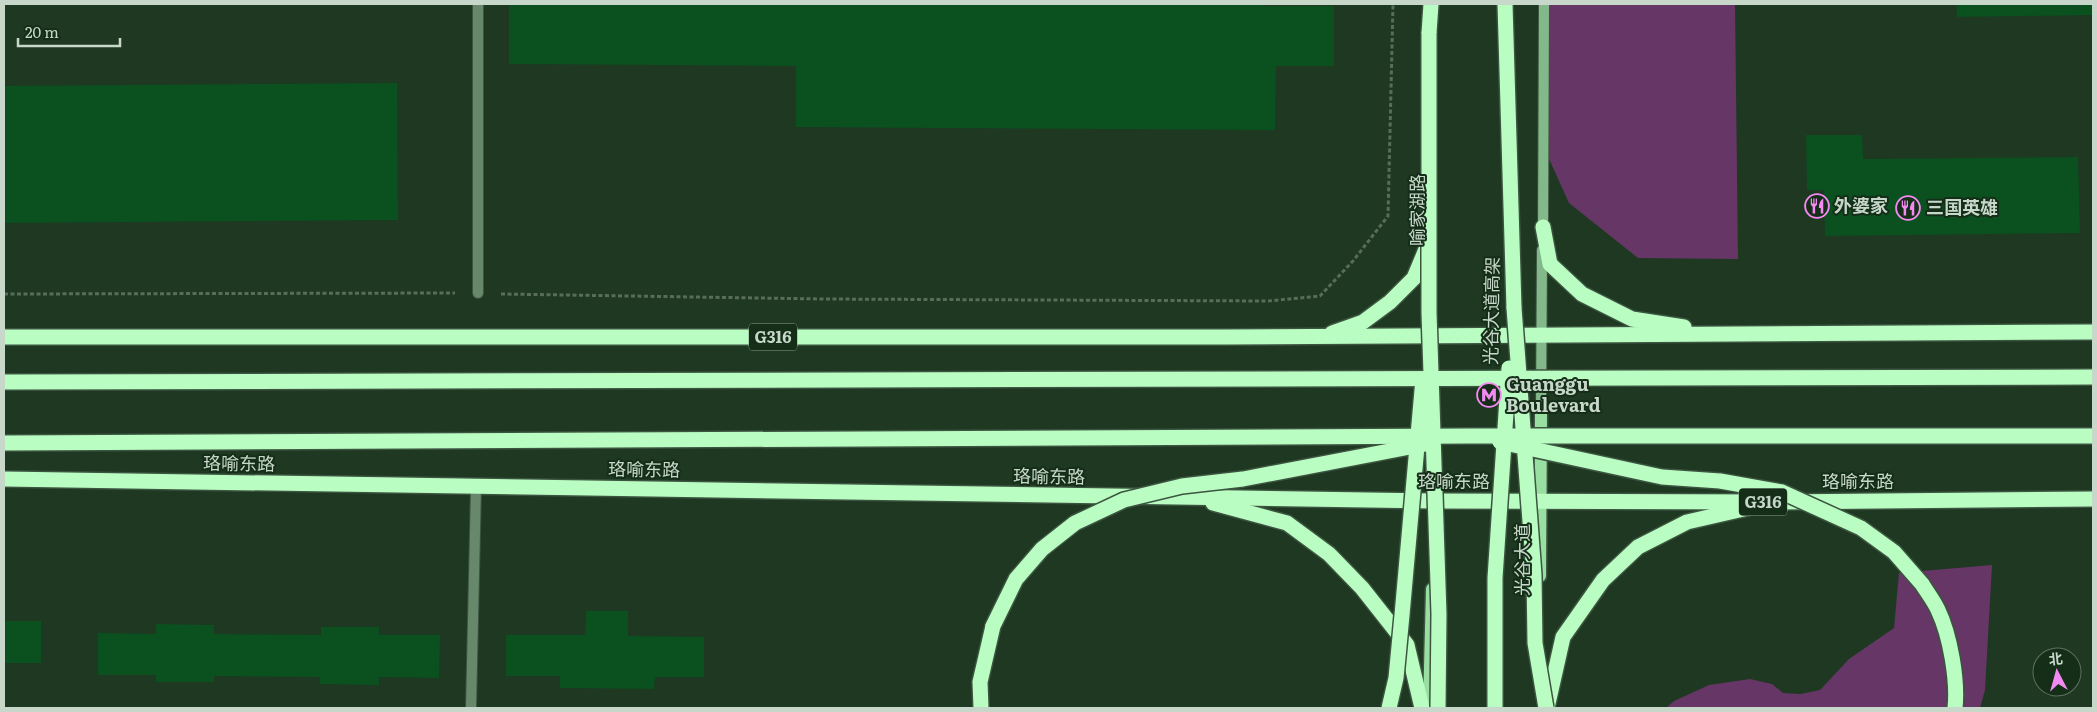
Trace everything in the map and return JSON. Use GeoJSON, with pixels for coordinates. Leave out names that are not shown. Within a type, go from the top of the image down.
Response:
{"type":"FeatureCollection","features":[{"type":"Feature","properties":{"kind":"highway"},"geometry":{"type":"LineString","coordinates":[[1430,4],[1429,313],[1439,614],[1438,708]]}},
{"type":"Feature","properties":{"kind":"highway","name":"光谷大道高架"},"geometry":{"type":"LineString","coordinates":[[1495,708],[1495,578],[1514,308],[1506,4]]}},
{"type":"Feature","properties":{"kind":"highway"},"geometry":{"type":"LineString","coordinates":[[1543,227],[1550,264],[1582,294],[1632,319],[1725,334]]}},
{"type":"Feature","properties":{"kind":"highway"},"geometry":{"type":"LineString","coordinates":[[1322,337],[1363,322],[1390,302],[1414,278],[1434,229]]}},
{"type":"Feature","properties":{"kind":"highway"},"geometry":{"type":"LineString","coordinates":[[1514,308],[1534,575],[1535,643],[1547,708]]}},
{"type":"Feature","properties":{"kind":"highway"},"geometry":{"type":"LineString","coordinates":[[1390,708],[1396,678],[1402,624],[1429,313]]}},
{"type":"Feature","properties":{"kind":"highway","name":"G316"},"geometry":{"type":"LineString","coordinates":[[4,336],[1322,337],[2093,332]]}},
{"type":"Feature","properties":{"kind":"highway"},"geometry":{"type":"LineString","coordinates":[[4,382],[2093,377]]}},
{"type":"Feature","properties":{"kind":"highway"},"geometry":{"type":"LineString","coordinates":[[4,443],[1470,436],[2093,436]]}},
{"type":"Feature","properties":{"kind":"highway"},"geometry":{"type":"LineString","coordinates":[[982,708],[980,682],[993,626],[1016,579],[1042,549],[1075,523],[1124,500],[1182,486],[1243,479],[1470,436],[1662,477],[1720,481],[1782,492],[1860,528],[1894,552],[1922,584],[1939,610],[1951,652],[1955,679],[1955,708]]}},
{"type":"Feature","properties":{"kind":"highway","name":"珞喻东路"},"geometry":{"type":"LineString","coordinates":[[4,480],[1433,501],[1775,502],[2093,499]]}},
{"type":"Feature","properties":{"kind":"highway"},"geometry":{"type":"LineString","coordinates":[[1193,498],[1287,523],[1329,554],[1362,588],[1407,645],[1422,708]]}},
{"type":"Feature","properties":{"kind":"highway"},"geometry":{"type":"LineString","coordinates":[[1547,708],[1564,637],[1603,580],[1638,547],[1687,522],[1775,502]]}},
{"type":"Feature","properties":{"kind":"main road","name":"喻家湖路"},"geometry":{"type":"LineString","coordinates":[[1433,417],[1435,4]]}},
{"type":"Feature","properties":{"kind":"main road"},"geometry":{"type":"LineString","coordinates":[[1541,412],[1544,4]]}},
{"type":"Feature","properties":{"kind":"main road","name":"光谷大道"},"geometry":{"type":"LineString","coordinates":[[1540,708],[1541,412]]}},
{"type":"Feature","properties":{"kind":"main road"},"geometry":{"type":"LineString","coordinates":[[1430,708],[1433,417]]}},
{"type":"Feature","properties":{"kind":"street"},"geometry":{"type":"LineString","coordinates":[[478,4],[478,293]]}},
{"type":"Feature","properties":{"kind":"street"},"geometry":{"type":"LineString","coordinates":[[471,708],[476,486]]}},
{"type":"Feature","properties":{"kind":"path"},"geometry":{"type":"LineString","coordinates":[[4,294],[478,293],[833,299],[1268,301],[1320,296],[1353,262],[1388,216],[1393,4]]}},
{"type":"Feature","properties":{"kind":"shaded area"},"geometry":{"type":"Polygon","coordinates":[[[1541,4],[1735,4],[1738,259],[1638,258],[1569,203],[1540,139],[1541,4]]]}},
{"type":"Feature","properties":{"kind":"shaded area"},"geometry":{"type":"Polygon","coordinates":[[[1992,565],[1985,690],[1980,708],[1666,708],[1674,701],[1709,685],[1750,679],[1772,684],[1783,693],[1801,694],[1820,690],[1849,659],[1894,628],[1899,573],[1992,565]]]}},
{"type":"Feature","properties":{"kind":"building"},"geometry":{"type":"Polygon","coordinates":[[[509,4],[1264,4],[1264,6],[1334,6],[1334,66],[1276,66],[1275,130],[796,127],[796,66],[509,64],[509,4]]]}},
{"type":"Feature","properties":{"kind":"building"},"geometry":{"type":"Polygon","coordinates":[[[1956,4],[2093,4],[2093,15],[1957,17],[1956,4]]]}},
{"type":"Feature","properties":{"kind":"building"},"geometry":{"type":"Polygon","coordinates":[[[397,83],[398,220],[4,223],[4,86],[397,83]]]}},
{"type":"Feature","properties":{"kind":"building"},"geometry":{"type":"Polygon","coordinates":[[[1806,135],[1862,135],[1863,159],[2078,157],[2080,233],[1825,236],[1824,190],[1807,190],[1806,135]]]}},
{"type":"Feature","properties":{"kind":"building"},"geometry":{"type":"Polygon","coordinates":[[[586,611],[628,611],[628,636],[704,637],[704,677],[655,677],[654,689],[560,688],[560,676],[506,676],[506,635],[585,635],[586,611]]]}},
{"type":"Feature","properties":{"kind":"building"},"geometry":{"type":"Polygon","coordinates":[[[4,621],[41,621],[41,663],[4,663],[4,621]]]}},
{"type":"Feature","properties":{"kind":"building"},"geometry":{"type":"Polygon","coordinates":[[[156,624],[214,625],[214,634],[321,635],[321,627],[379,627],[379,635],[440,635],[439,678],[379,677],[379,685],[320,684],[320,677],[214,676],[214,682],[156,682],[156,675],[98,675],[98,633],[156,634],[156,624]]]}},
{"type":"Feature","properties":{"kind":"place","name":"外婆家"},"geometry":{"type":"Point","coordinates":[1817,206]}},
{"type":"Feature","properties":{"kind":"place","name":"三国英雄"},"geometry":{"type":"Point","coordinates":[1908,208]}},
{"type":"Feature","properties":{"kind":"place","name":"Guanggu Boulevard"},"geometry":{"type":"Point","coordinates":[1489,395]}}]}
